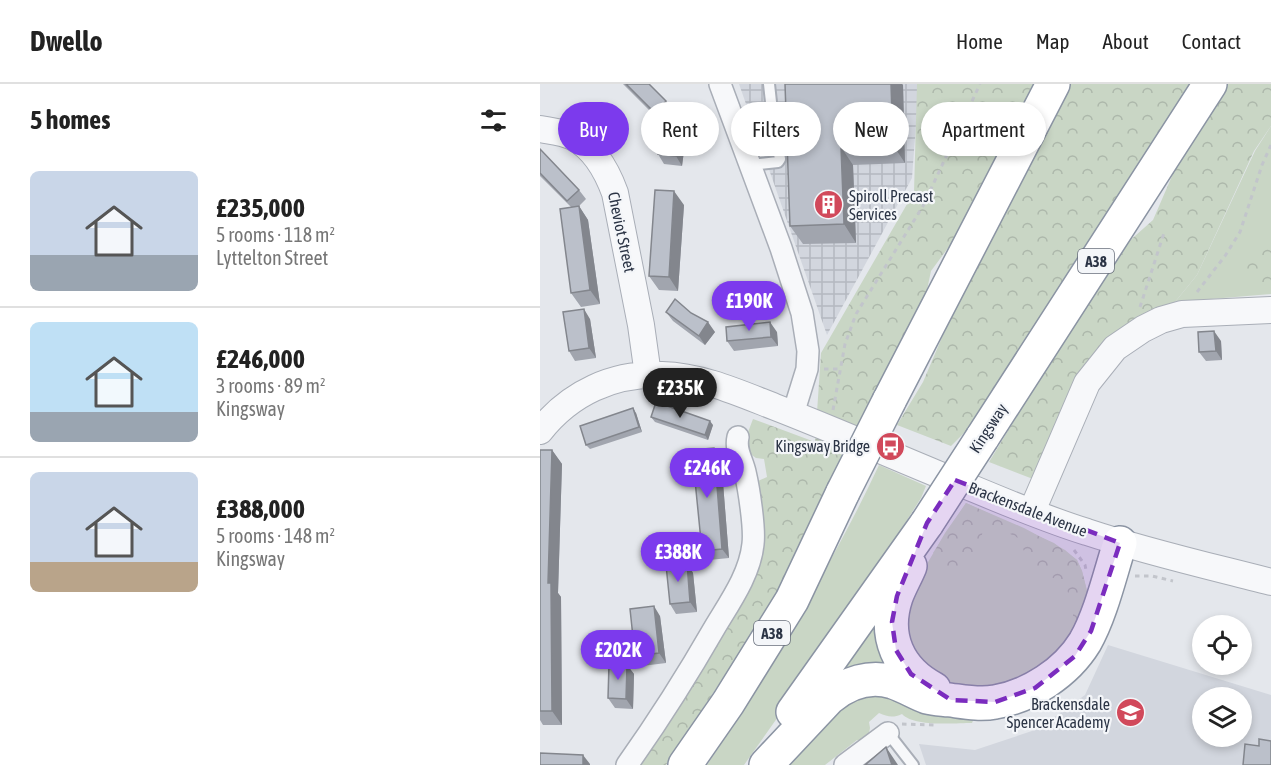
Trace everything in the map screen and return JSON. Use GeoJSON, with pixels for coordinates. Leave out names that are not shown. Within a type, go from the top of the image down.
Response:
{"type":"FeatureCollection","features":[{"type":"Feature","properties":{"kind":"highway","name":"A38"},"geometry":{"type":"LineString","coordinates":[[687,761],[792,600],[889,400],[1053,84]]}},
{"type":"Feature","properties":{"kind":"highway","name":"Kingsway"},"geometry":{"type":"LineString","coordinates":[[755,765],[925,525],[1210,84]]}},
{"type":"Feature","properties":{"kind":"highway"},"geometry":{"type":"LineString","coordinates":[[925,525],[894,604],[891,622],[892,636],[903,664],[911,674],[951,700]]}},
{"type":"Feature","properties":{"kind":"highway"},"geometry":{"type":"LineString","coordinates":[[766,765],[829,698],[851,684],[875,680],[892,682],[926,696],[982,703],[1014,698],[1035,688],[1062,669],[1074,656],[1090,631],[1120,543]]}},
{"type":"Feature","properties":{"kind":"street"},"geometry":{"type":"LineString","coordinates":[[720,84],[731,113]]}},
{"type":"Feature","properties":{"kind":"street","name":"Cheviot Street"},"geometry":{"type":"LineString","coordinates":[[540,129],[573,137],[597,158],[610,179],[615,193],[641,325],[648,375]]}},
{"type":"Feature","properties":{"kind":"street"},"geometry":{"type":"LineString","coordinates":[[748,156],[795,291],[806,334],[807,369],[793,414]]}},
{"type":"Feature","properties":{"kind":"street"},"geometry":{"type":"LineString","coordinates":[[1032,511],[1087,383],[1110,353],[1130,337],[1161,320],[1182,314],[1271,310]]}},
{"type":"Feature","properties":{"kind":"street","name":"Brackensdale Avenue"},"geometry":{"type":"LineString","coordinates":[[540,431],[551,417],[583,392],[613,380],[648,375],[672,375],[708,383],[793,414],[1032,511],[1120,543],[1271,582]]}},
{"type":"Feature","properties":{"kind":"street"},"geometry":{"type":"LineString","coordinates":[[627,765],[650,734],[683,681],[748,566],[753,544],[753,469],[736,447],[738,437]]}},
{"type":"Feature","properties":{"kind":"street"},"geometry":{"type":"LineString","coordinates":[[845,765],[888,733]]}},
{"type":"Feature","properties":{"kind":"lane"},"geometry":{"type":"LineString","coordinates":[[769,84],[771,102]]}},
{"type":"Feature","properties":{"kind":"lane"},"geometry":{"type":"LineString","coordinates":[[751,165],[778,162],[779,156]]}},
{"type":"Feature","properties":{"kind":"lane"},"geometry":{"type":"LineString","coordinates":[[888,733],[913,765]]}},
{"type":"Feature","properties":{"kind":"path"},"geometry":{"type":"LineString","coordinates":[[832,414],[845,344],[856,314],[923,206],[980,84]]}},
{"type":"Feature","properties":{"kind":"path"},"geometry":{"type":"LineString","coordinates":[[1182,314],[1240,232],[1271,145]]}},
{"type":"Feature","properties":{"kind":"path"},"geometry":{"type":"LineString","coordinates":[[1130,337],[1165,230]]}},
{"type":"Feature","properties":{"kind":"path"},"geometry":{"type":"LineString","coordinates":[[1132,576],[1152,576],[1183,583]]}},
{"type":"Feature","properties":{"kind":"highlighted area"},"geometry":{"type":"Polygon","coordinates":[[[955,480],[1120,543],[1091,631],[1075,656],[1035,688],[995,702],[951,700],[911,674],[896,650],[892,622],[897,596],[927,523],[955,480]]]}},
{"type":"Feature","properties":{"kind":"shaded area"},"geometry":{"type":"Polygon","coordinates":[[[739,84],[919,84],[912,178],[827,335],[764,156],[821,156],[821,102],[745,102],[739,84]]]}},
{"type":"Feature","properties":{"kind":"shaded area","name":"Brackensdale Spencer Academy"},"geometry":{"type":"Polygon","coordinates":[[[1108,645],[1192,671],[1192,675],[1206,675],[1245,687],[1192,687],[1192,747],[1252,747],[1252,689],[1271,695],[1271,765],[926,765],[919,744],[975,750],[1038,729],[1085,695],[1108,645]]]}},
{"type":"Feature","properties":{"kind":"green space"},"geometry":{"type":"Polygon","coordinates":[[[917,84],[1037,84],[1028,102],[921,102],[921,156],[1000,156],[962,229],[931,271],[919,328],[798,563],[666,765],[635,765],[685,694],[762,557],[755,492],[758,481],[767,477],[764,459],[756,458],[742,448],[753,419],[815,442],[821,353],[914,192],[917,84]]]}},
{"type":"Feature","properties":{"kind":"green space"},"geometry":{"type":"Polygon","coordinates":[[[1068,84],[1198,84],[987,404],[968,429],[951,446],[897,425],[923,382],[943,335],[1032,156],[1046,156],[1046,128],[1068,84]]]}},
{"type":"Feature","properties":{"kind":"green space"},"geometry":{"type":"Polygon","coordinates":[[[1227,84],[1271,84],[1271,126],[1254,151],[1197,275],[1175,302],[1132,320],[1106,343],[1033,479],[989,462],[1034,388],[1078,307],[1109,259],[1153,220],[1182,153],[1227,84]]]}},
{"type":"Feature","properties":{"kind":"green space"},"geometry":{"type":"Polygon","coordinates":[[[1271,126],[1271,294],[1175,302],[1197,275],[1255,151],[1271,126]]]}},
{"type":"Feature","properties":{"kind":"green space"},"geometry":{"type":"Polygon","coordinates":[[[1271,236],[1271,291],[1261,286],[1250,286],[1239,268],[1245,258],[1252,257],[1253,246],[1271,236]]]}},
{"type":"Feature","properties":{"kind":"green space"},"geometry":{"type":"Polygon","coordinates":[[[879,465],[926,486],[921,498],[823,653],[744,765],[707,765],[819,580],[879,465]]]}},
{"type":"Feature","properties":{"kind":"green space"},"geometry":{"type":"Polygon","coordinates":[[[966,503],[1024,528],[1065,550],[1077,560],[1089,599],[1068,643],[1027,680],[990,689],[955,688],[915,668],[903,605],[945,533],[966,503]]]}},
{"type":"Feature","properties":{"kind":"green space"},"geometry":{"type":"Polygon","coordinates":[[[966,503],[1054,543],[1077,560],[1089,599],[1079,624],[1073,618],[1073,609],[1079,604],[1078,596],[1068,593],[1064,582],[1043,574],[1030,564],[1018,538],[993,525],[983,524],[979,547],[967,565],[952,572],[942,566],[937,554],[933,553],[966,503]]]}},
{"type":"Feature","properties":{"kind":"green space"},"geometry":{"type":"Polygon","coordinates":[[[885,598],[898,669],[827,691],[885,598]]]}},
{"type":"Feature","properties":{"kind":"green space"},"geometry":{"type":"Polygon","coordinates":[[[853,689],[976,714],[972,723],[945,724],[915,721],[902,714],[890,716],[879,713],[869,722],[868,738],[862,742],[857,740],[825,765],[784,765],[853,689]]]}},
{"type":"Feature","properties":{"kind":"building"},"geometry":{"type":"Polygon","coordinates":[[[626,84],[649,84],[666,101],[644,102],[626,84]]]}},
{"type":"Feature","properties":{"kind":"building"},"geometry":{"type":"Polygon","coordinates":[[[785,84],[891,84],[892,102],[833,102],[833,156],[841,156],[844,224],[790,226],[788,156],[821,156],[821,102],[786,102],[785,84]]]}},
{"type":"Feature","properties":{"kind":"building"},"geometry":{"type":"Polygon","coordinates":[[[540,149],[579,190],[567,201],[540,173],[540,149]]]}},
{"type":"Feature","properties":{"kind":"building"},"geometry":{"type":"Polygon","coordinates":[[[655,190],[674,191],[669,277],[649,276],[655,190]]]}},
{"type":"Feature","properties":{"kind":"building"},"geometry":{"type":"Polygon","coordinates":[[[579,206],[590,290],[571,293],[560,209],[579,206]]]}},
{"type":"Feature","properties":{"kind":"building"},"geometry":{"type":"Polygon","coordinates":[[[675,299],[691,313],[708,322],[699,336],[666,312],[675,299]]]}},
{"type":"Feature","properties":{"kind":"building"},"geometry":{"type":"Polygon","coordinates":[[[584,309],[589,348],[569,351],[563,312],[584,309]]]}},
{"type":"Feature","properties":{"kind":"building"},"geometry":{"type":"Polygon","coordinates":[[[770,322],[771,337],[727,341],[726,327],[770,322]]]}},
{"type":"Feature","properties":{"kind":"building"},"geometry":{"type":"Polygon","coordinates":[[[1214,331],[1216,351],[1199,352],[1198,332],[1214,331]]]}},
{"type":"Feature","properties":{"kind":"building"},"geometry":{"type":"Polygon","coordinates":[[[656,402],[710,421],[705,435],[651,417],[656,402]]]}},
{"type":"Feature","properties":{"kind":"building"},"geometry":{"type":"Polygon","coordinates":[[[633,408],[639,427],[586,445],[580,426],[633,408]]]}},
{"type":"Feature","properties":{"kind":"building"},"geometry":{"type":"Polygon","coordinates":[[[714,448],[722,549],[702,551],[692,450],[714,448]]]}},
{"type":"Feature","properties":{"kind":"building"},"geometry":{"type":"Polygon","coordinates":[[[540,450],[552,450],[548,583],[551,583],[552,711],[540,711],[540,450]]]}},
{"type":"Feature","properties":{"kind":"building"},"geometry":{"type":"Polygon","coordinates":[[[687,563],[690,602],[670,604],[666,565],[687,563]]]}},
{"type":"Feature","properties":{"kind":"building"},"geometry":{"type":"Polygon","coordinates":[[[654,606],[659,653],[635,656],[630,609],[654,606]]]}},
{"type":"Feature","properties":{"kind":"building"},"geometry":{"type":"Polygon","coordinates":[[[609,664],[627,665],[626,699],[608,698],[609,664]]]}},
{"type":"Feature","properties":{"kind":"building"},"geometry":{"type":"Polygon","coordinates":[[[1259,739],[1271,741],[1271,765],[1243,765],[1245,747],[1259,746],[1259,739]]]}},
{"type":"Feature","properties":{"kind":"building"},"geometry":{"type":"Polygon","coordinates":[[[886,747],[892,765],[865,765],[886,747]]]}},
{"type":"Feature","properties":{"kind":"building"},"geometry":{"type":"Polygon","coordinates":[[[540,753],[583,755],[583,765],[540,765],[540,753]]]}},
{"type":"Feature","properties":{"kind":"place","name":"Spiroll Precast Services"},"geometry":{"type":"Point","coordinates":[828,205]}},
{"type":"Feature","properties":{"kind":"place","name":"Kingsway Bridge"},"geometry":{"type":"Point","coordinates":[891,446]}},
{"type":"Feature","properties":{"kind":"place","name":"Brackensdale Spencer Academy"},"geometry":{"type":"Point","coordinates":[1131,713]}}]}
